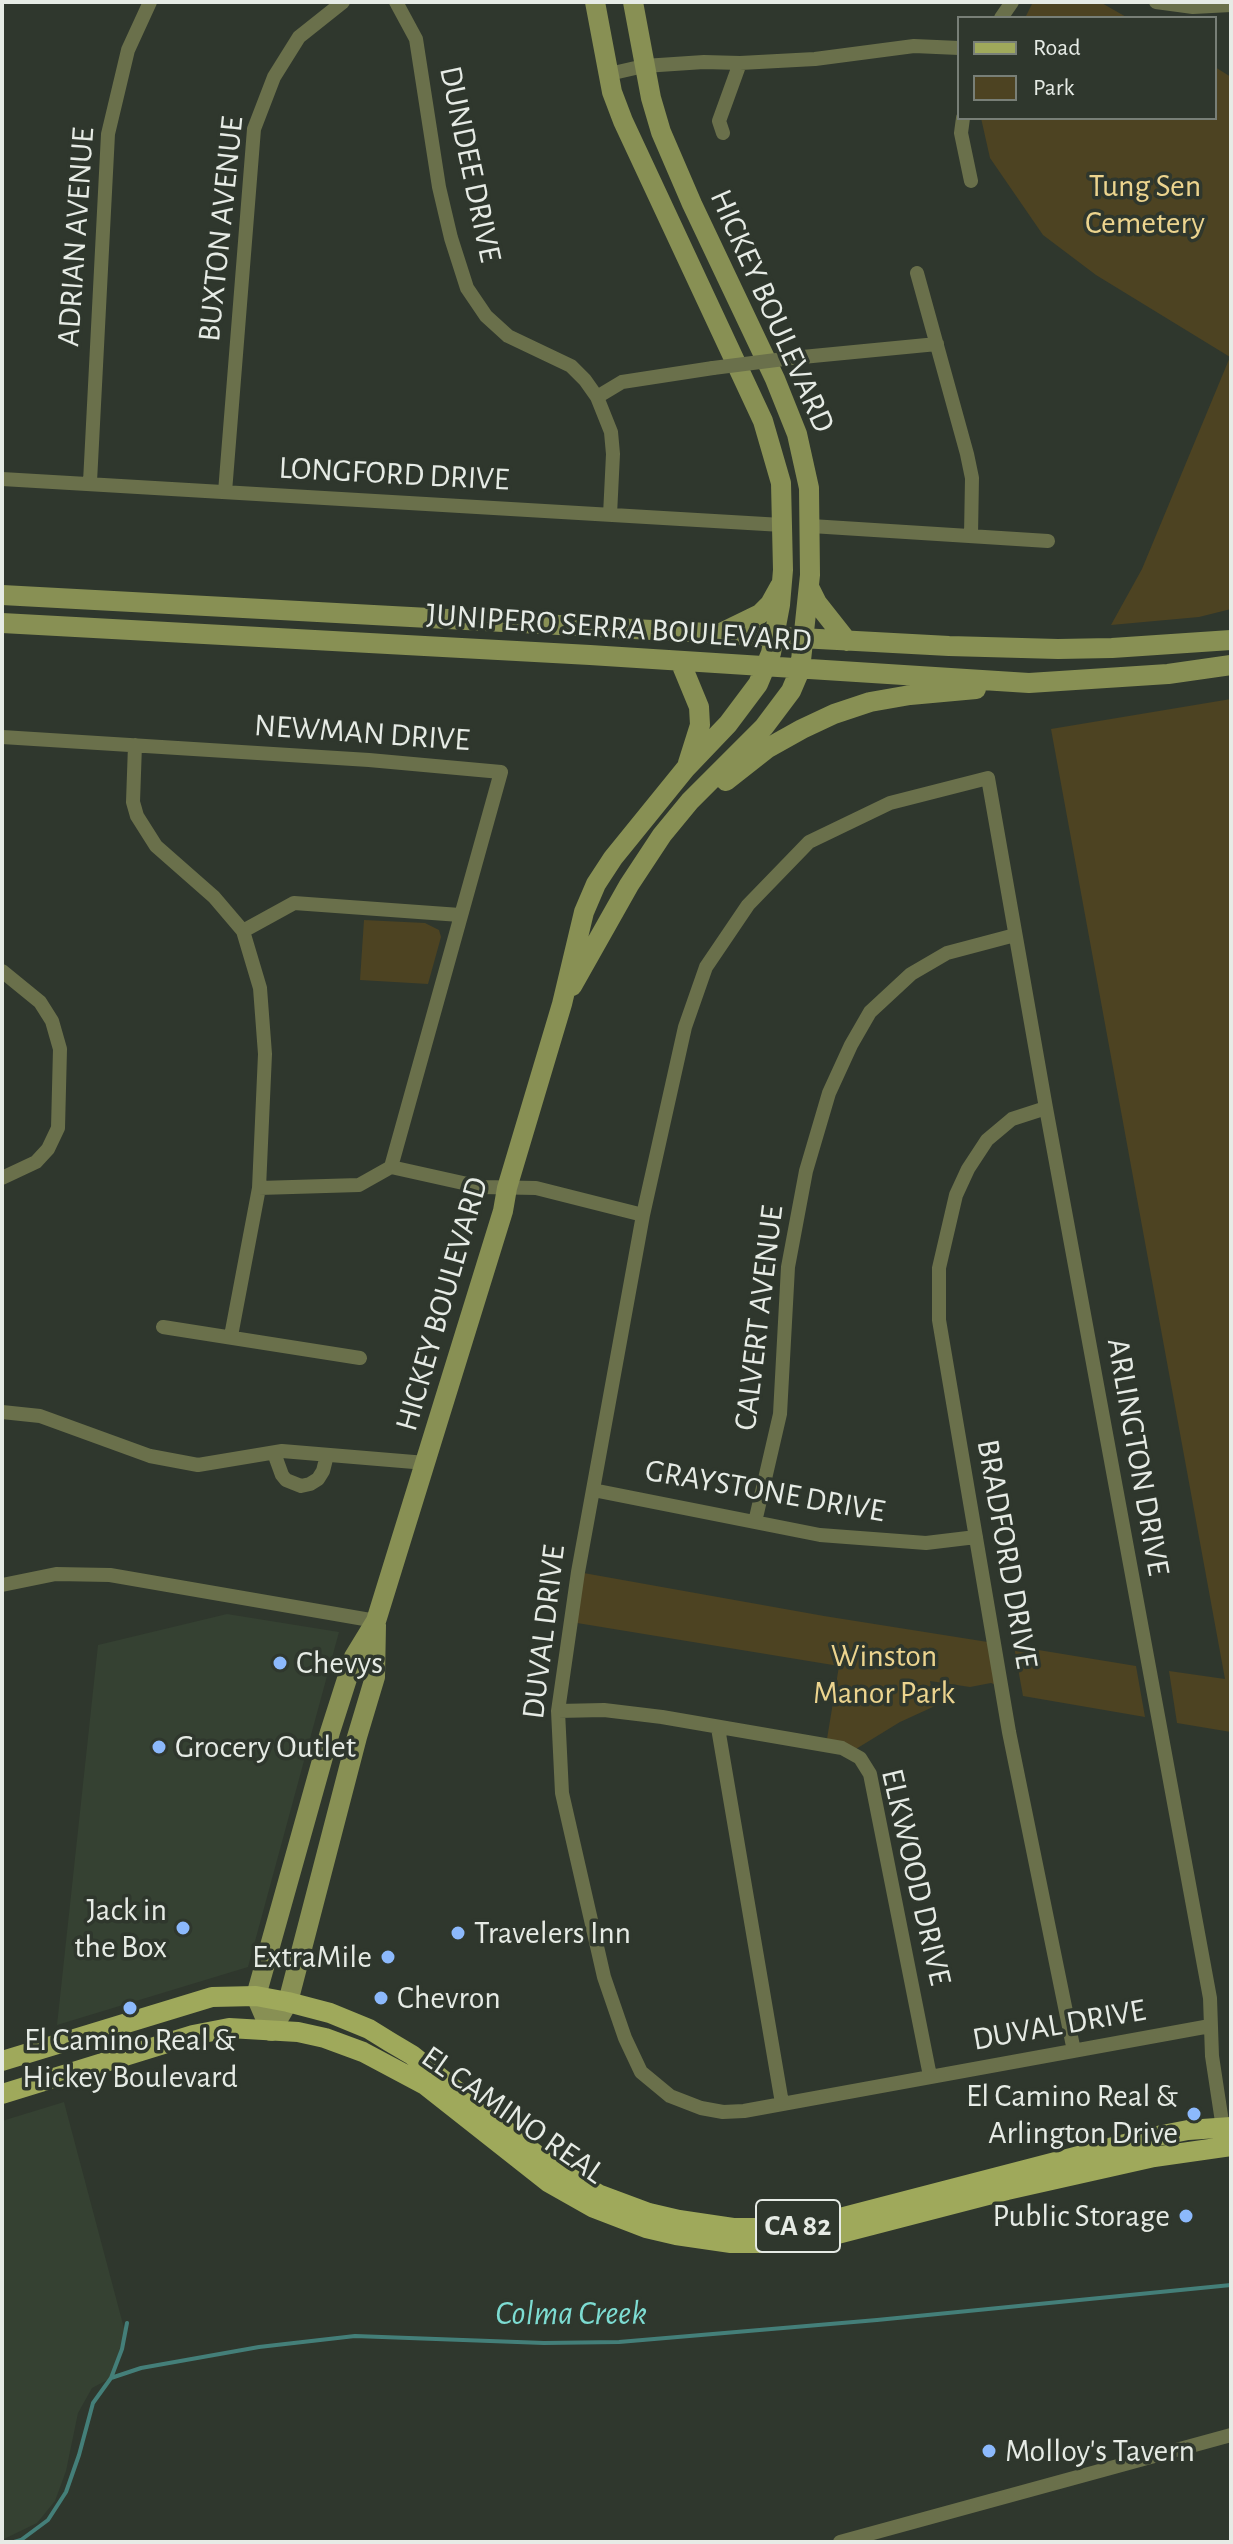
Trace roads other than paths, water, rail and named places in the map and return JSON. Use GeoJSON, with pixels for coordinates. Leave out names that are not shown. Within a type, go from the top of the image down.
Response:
{"type":"FeatureCollection","features":[{"type":"Feature","properties":{"kind":"main road","name":"HICKEY BOULEVARD"},"geometry":{"type":"LineString","coordinates":[[256,1996],[330,1732],[354,1657],[376,1621],[426,1463],[503,1211],[507,1188],[562,1004],[576,938],[596,884],[613,858],[686,768],[743,706],[766,668],[775,638],[782,582],[781,483],[763,421],[612,92],[595,2]]}},
{"type":"Feature","properties":{"kind":"main road","name":"HICKEY BOULEVARD"},"geometry":{"type":"LineString","coordinates":[[562,1004],[629,885],[680,812],[773,716],[791,691],[800,670],[809,587],[809,488],[792,420],[661,132],[644,66],[633,2]]}},
{"type":"Feature","properties":{"kind":"main road"},"geometry":{"type":"LineString","coordinates":[[719,634],[760,614],[770,604],[782,582]]}},
{"type":"Feature","properties":{"kind":"main road"},"geometry":{"type":"LineString","coordinates":[[809,587],[817,603],[847,641]]}},
{"type":"Feature","properties":{"kind":"main road","name":"JUNIPERO SERRA BOULEVARD"},"geometry":{"type":"LineString","coordinates":[[2,595],[775,638],[1058,649],[1153,647],[1231,640]]}},
{"type":"Feature","properties":{"kind":"main road","name":"JUNIPERO SERRA BOULEVARD"},"geometry":{"type":"LineString","coordinates":[[2,623],[1029,683],[1168,674],[1231,665]]}},
{"type":"Feature","properties":{"kind":"main road"},"geometry":{"type":"LineString","coordinates":[[680,661],[699,707],[700,725],[686,768]]}},
{"type":"Feature","properties":{"kind":"main road"},"geometry":{"type":"LineString","coordinates":[[680,812],[708,796],[768,748],[834,714],[870,702],[910,695],[1029,683]]}},
{"type":"Feature","properties":{"kind":"main road","name":"HICKEY BOULEVARD"},"geometry":{"type":"LineString","coordinates":[[271,2031],[288,2002],[375,1677],[376,1621]]}},
{"type":"Feature","properties":{"kind":"main road","name":"EL CAMINO REAL"},"geometry":{"type":"LineString","coordinates":[[2,2061],[200,2000],[233,1995],[288,2002],[330,2013],[369,2029],[401,2048],[553,2168],[598,2194],[649,2213],[706,2225],[758,2229],[817,2224],[1152,2137],[1188,2130],[1228,2137]]}},
{"type":"Feature","properties":{"kind":"main road"},"geometry":{"type":"LineString","coordinates":[[256,1996],[271,2031]]}},
{"type":"Feature","properties":{"kind":"main road","name":"EL CAMINO REAL"},"geometry":{"type":"LineString","coordinates":[[2,2094],[193,2035],[229,2028],[298,2032],[363,2052],[425,2085],[524,2163],[594,2208],[646,2228],[704,2240],[758,2244],[818,2239],[1228,2137]]}},
{"type":"Feature","properties":{"kind":"street","name":"ADRIAN AVENUE"},"geometry":{"type":"LineString","coordinates":[[90,482],[108,134],[128,50],[150,2]]}},
{"type":"Feature","properties":{"kind":"street","name":"BUXTON AVENUE"},"geometry":{"type":"LineString","coordinates":[[225,492],[254,129],[274,77],[299,37],[343,2]]}},
{"type":"Feature","properties":{"kind":"street","name":"DUNDEE DRIVE"},"geometry":{"type":"LineString","coordinates":[[396,2],[416,39],[439,187],[467,288],[486,316],[508,336],[571,366],[597,397],[611,432],[610,515]]}},
{"type":"Feature","properties":{"kind":"street"},"geometry":{"type":"LineString","coordinates":[[1156,2],[1193,7],[1231,5]]}},
{"type":"Feature","properties":{"kind":"street"},"geometry":{"type":"LineString","coordinates":[[609,74],[644,66],[815,59],[914,46],[957,48]]}},
{"type":"Feature","properties":{"kind":"street"},"geometry":{"type":"LineString","coordinates":[[723,133],[719,121],[740,63]]}},
{"type":"Feature","properties":{"kind":"street"},"geometry":{"type":"LineString","coordinates":[[963,120],[961,133],[971,181]]}},
{"type":"Feature","properties":{"kind":"street"},"geometry":{"type":"LineString","coordinates":[[917,273],[972,478],[971,535]]}},
{"type":"Feature","properties":{"kind":"street"},"geometry":{"type":"LineString","coordinates":[[597,397],[622,382],[792,358],[937,344]]}},
{"type":"Feature","properties":{"kind":"street","name":"LONGFORD DRIVE"},"geometry":{"type":"LineString","coordinates":[[2,479],[782,525]]}},
{"type":"Feature","properties":{"kind":"street"},"geometry":{"type":"LineString","coordinates":[[811,526],[1048,541]]}},
{"type":"Feature","properties":{"kind":"street","name":"NEWMAN DRIVE"},"geometry":{"type":"LineString","coordinates":[[2,737],[369,760],[501,772],[391,1167]]}},
{"type":"Feature","properties":{"kind":"street"},"geometry":{"type":"LineString","coordinates":[[135,745],[133,802],[137,816],[156,846],[214,897],[243,931],[260,988],[265,1054],[259,1188],[231,1336]]}},
{"type":"Feature","properties":{"kind":"street","name":"ARLINGTON DRIVE"},"geometry":{"type":"LineString","coordinates":[[988,778],[1210,1998],[1212,2056],[1228,2137]]}},
{"type":"Feature","properties":{"kind":"street","name":"DUVAL DRIVE"},"geometry":{"type":"LineString","coordinates":[[988,778],[890,803],[809,842],[748,905],[706,967],[685,1027],[643,1215],[593,1490],[558,1711],[562,1793],[604,1977],[625,2038],[641,2072],[670,2096],[701,2108],[723,2112],[744,2111],[1210,2026]]}},
{"type":"Feature","properties":{"kind":"street"},"geometry":{"type":"LineString","coordinates":[[243,931],[294,903],[460,915]]}},
{"type":"Feature","properties":{"kind":"street","name":"CALVERT AVENUE"},"geometry":{"type":"LineString","coordinates":[[755,1522],[780,1414],[788,1267],[806,1171],[829,1093],[870,1012],[911,974],[947,953],[1015,935]]}},
{"type":"Feature","properties":{"kind":"street"},"geometry":{"type":"LineString","coordinates":[[2,971],[40,1002],[52,1021],[60,1049],[58,1128],[48,1149],[36,1162],[2,1178]]}},
{"type":"Feature","properties":{"kind":"street","name":"BRADFORD DRIVE"},"geometry":{"type":"LineString","coordinates":[[1046,1108],[1012,1119],[987,1140],[968,1169],[956,1195],[939,1268],[939,1320],[1009,1732],[1074,2051]]}},
{"type":"Feature","properties":{"kind":"street"},"geometry":{"type":"LineString","coordinates":[[259,1188],[359,1185],[391,1167],[481,1187],[536,1188],[643,1215]]}},
{"type":"Feature","properties":{"kind":"street"},"geometry":{"type":"LineString","coordinates":[[163,1327],[360,1358]]}},
{"type":"Feature","properties":{"kind":"street"},"geometry":{"type":"LineString","coordinates":[[2,1412],[40,1416],[150,1456],[198,1465],[274,1453],[426,1463]]}},
{"type":"Feature","properties":{"kind":"street"},"geometry":{"type":"LineString","coordinates":[[274,1453],[286,1480],[301,1486],[318,1479],[327,1455]]}},
{"type":"Feature","properties":{"kind":"street","name":"GRAYSTONE DRIVE"},"geometry":{"type":"LineString","coordinates":[[593,1490],[820,1535],[926,1543],[976,1537]]}},
{"type":"Feature","properties":{"kind":"street"},"geometry":{"type":"LineString","coordinates":[[2,1585],[56,1574],[110,1575],[376,1621]]}},
{"type":"Feature","properties":{"kind":"street","name":"ELKWOOD DRIVE"},"geometry":{"type":"LineString","coordinates":[[558,1711],[604,1710],[662,1717],[842,1748],[860,1758],[870,1774],[930,2076]]}},
{"type":"Feature","properties":{"kind":"street"},"geometry":{"type":"LineString","coordinates":[[718,1728],[782,2103]]}},
{"type":"Feature","properties":{"kind":"street"},"geometry":{"type":"LineString","coordinates":[[840,2542],[1231,2435]]}},
{"type":"Feature","properties":{"kind":"waterway","name":"Colma Creek"},"geometry":{"type":"LineString","coordinates":[[14,2542],[48,2520],[66,2492],[93,2403],[111,2378],[141,2368],[259,2347],[355,2336],[544,2343],[619,2342],[1231,2285]]}},
{"type":"Feature","properties":{"kind":"waterway"},"geometry":{"type":"LineString","coordinates":[[111,2378],[122,2349],[127,2323]]}},
{"type":"Feature","properties":{"kind":"place","name":"Chevys"},"geometry":{"type":"Point","coordinates":[280,1663]}},
{"type":"Feature","properties":{"kind":"place","name":"Grocery Outlet"},"geometry":{"type":"Point","coordinates":[159,1747]}},
{"type":"Feature","properties":{"kind":"place","name":"Jack in the Box"},"geometry":{"type":"Point","coordinates":[183,1928]}},
{"type":"Feature","properties":{"kind":"place","name":"Travelers Inn"},"geometry":{"type":"Point","coordinates":[458,1933]}},
{"type":"Feature","properties":{"kind":"place","name":"ExtraMile"},"geometry":{"type":"Point","coordinates":[388,1957]}},
{"type":"Feature","properties":{"kind":"place","name":"Chevron"},"geometry":{"type":"Point","coordinates":[381,1998]}},
{"type":"Feature","properties":{"kind":"place","name":"El Camino Real & Hickey Boulevard"},"geometry":{"type":"Point","coordinates":[130,2008]}},
{"type":"Feature","properties":{"kind":"place","name":"El Camino Real & Arlington Drive"},"geometry":{"type":"Point","coordinates":[1194,2114]}},
{"type":"Feature","properties":{"kind":"place","name":"Public Storage"},"geometry":{"type":"Point","coordinates":[1186,2216]}},
{"type":"Feature","properties":{"kind":"place","name":"Molloy's Tavern"},"geometry":{"type":"Point","coordinates":[989,2451]}},
{"type":"Feature","properties":{"kind":"park label","name":"Tung Sen Cemetery"},"geometry":{"type":"Point","coordinates":[1145,204]}},
{"type":"Feature","properties":{"kind":"park label","name":"Winston Manor Park"},"geometry":{"type":"Point","coordinates":[884,1674]}}]}
